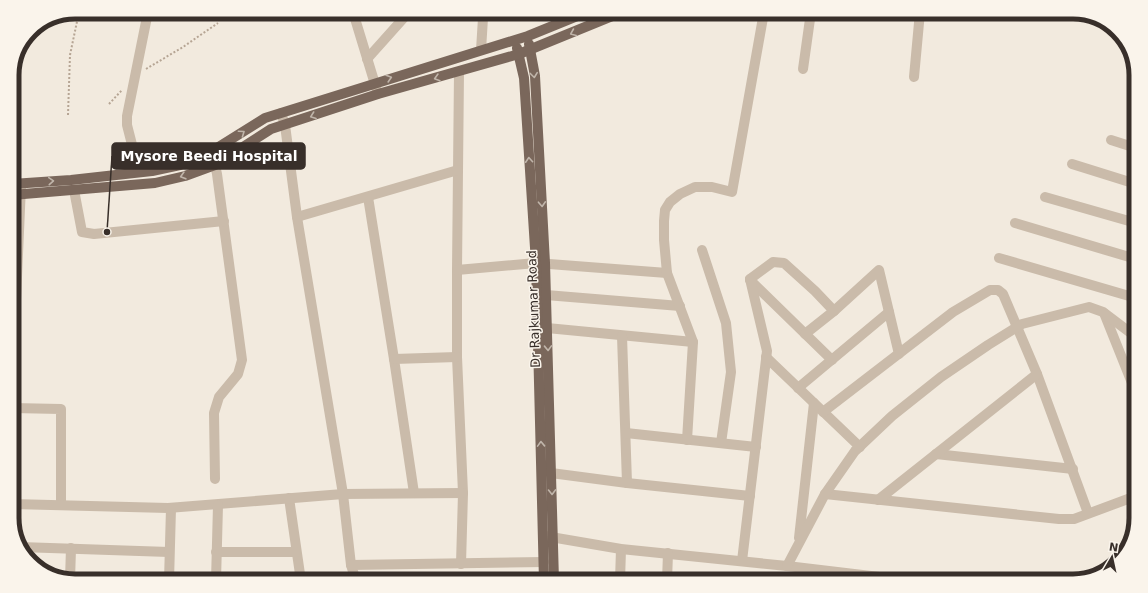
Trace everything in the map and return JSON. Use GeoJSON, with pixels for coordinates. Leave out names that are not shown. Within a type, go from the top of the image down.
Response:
{"type":"FeatureCollection","features":[{"type":"Feature","properties":{"kind":"main road"},"geometry":{"type":"LineString","coordinates":[[19,184],[152,171],[180,165],[195,159],[229,141],[265,118],[528,36],[570,19]]}},
{"type":"Feature","properties":{"kind":"main road"},"geometry":{"type":"LineString","coordinates":[[19,195],[155,183],[184,176],[215,165],[271,129],[378,94],[519,54],[605,19]]}},
{"type":"Feature","properties":{"kind":"main road","name":"Dr Rajkumar Road"},"geometry":{"type":"LineString","coordinates":[[528,36],[535,76],[548,537],[553,574]]}},
{"type":"Feature","properties":{"kind":"main road","name":"Dr Rajkumar Road"},"geometry":{"type":"LineString","coordinates":[[515,40],[524,78],[540,263],[546,295],[551,473],[548,537],[544,562],[544,574]]}},
{"type":"Feature","properties":{"kind":"street"},"geometry":{"type":"LineString","coordinates":[[139,172],[127,125],[127,116],[147,19]]}},
{"type":"Feature","properties":{"kind":"street"},"geometry":{"type":"LineString","coordinates":[[355,19],[378,94]]}},
{"type":"Feature","properties":{"kind":"street"},"geometry":{"type":"LineString","coordinates":[[367,59],[403,19]]}},
{"type":"Feature","properties":{"kind":"street"},"geometry":{"type":"LineString","coordinates":[[481,50],[482,19]]}},
{"type":"Feature","properties":{"kind":"street"},"geometry":{"type":"LineString","coordinates":[[687,440],[693,342],[667,273],[664,240],[665,210],[670,202],[680,194],[695,187],[712,187],[732,192],[763,19]]}},
{"type":"Feature","properties":{"kind":"street"},"geometry":{"type":"LineString","coordinates":[[803,70],[810,19]]}},
{"type":"Feature","properties":{"kind":"street"},"geometry":{"type":"LineString","coordinates":[[914,77],[919,19]]}},
{"type":"Feature","properties":{"kind":"street"},"geometry":{"type":"LineString","coordinates":[[459,72],[457,357],[463,493],[461,564]]}},
{"type":"Feature","properties":{"kind":"street"},"geometry":{"type":"LineString","coordinates":[[281,113],[285,125],[342,494],[351,565],[354,574]]}},
{"type":"Feature","properties":{"kind":"street"},"geometry":{"type":"LineString","coordinates":[[1111,140],[1129,146]]}},
{"type":"Feature","properties":{"kind":"street"},"geometry":{"type":"LineString","coordinates":[[1072,164],[1129,182]]}},
{"type":"Feature","properties":{"kind":"street"},"geometry":{"type":"LineString","coordinates":[[215,165],[224,221],[242,360],[238,374],[219,397],[214,413],[215,479]]}},
{"type":"Feature","properties":{"kind":"street"},"geometry":{"type":"LineString","coordinates":[[298,217],[458,170]]}},
{"type":"Feature","properties":{"kind":"street"},"geometry":{"type":"LineString","coordinates":[[74,190],[82,232],[94,234],[224,221]]}},
{"type":"Feature","properties":{"kind":"street"},"geometry":{"type":"LineString","coordinates":[[368,197],[414,494]]}},
{"type":"Feature","properties":{"kind":"street"},"geometry":{"type":"LineString","coordinates":[[1045,197],[1129,221]]}},
{"type":"Feature","properties":{"kind":"street"},"geometry":{"type":"LineString","coordinates":[[1015,223],[1129,257]]}},
{"type":"Feature","properties":{"kind":"street"},"geometry":{"type":"LineString","coordinates":[[702,250],[726,323],[731,372],[720,443]]}},
{"type":"Feature","properties":{"kind":"street"},"geometry":{"type":"LineString","coordinates":[[999,258],[1129,296]]}},
{"type":"Feature","properties":{"kind":"street"},"geometry":{"type":"LineString","coordinates":[[750,280],[773,262],[784,263],[834,310]]}},
{"type":"Feature","properties":{"kind":"street"},"geometry":{"type":"LineString","coordinates":[[457,270],[540,263],[667,273]]}},
{"type":"Feature","properties":{"kind":"street"},"geometry":{"type":"LineString","coordinates":[[804,334],[834,310],[879,270],[899,354]]}},
{"type":"Feature","properties":{"kind":"street"},"geometry":{"type":"LineString","coordinates":[[750,280],[832,360]]}},
{"type":"Feature","properties":{"kind":"street"},"geometry":{"type":"LineString","coordinates":[[742,561],[767,351],[750,280]]}},
{"type":"Feature","properties":{"kind":"street"},"geometry":{"type":"LineString","coordinates":[[823,412],[953,312],[990,290],[998,290],[1002,294],[1018,327],[1037,374],[1088,513]]}},
{"type":"Feature","properties":{"kind":"street"},"geometry":{"type":"LineString","coordinates":[[546,295],[680,306]]}},
{"type":"Feature","properties":{"kind":"street"},"geometry":{"type":"LineString","coordinates":[[787,566],[825,494],[860,447],[892,416],[941,377],[1022,324],[1089,307],[1103,312],[1129,332]]}},
{"type":"Feature","properties":{"kind":"street"},"geometry":{"type":"LineString","coordinates":[[798,388],[889,312]]}},
{"type":"Feature","properties":{"kind":"street"},"geometry":{"type":"LineString","coordinates":[[1103,312],[1129,376]]}},
{"type":"Feature","properties":{"kind":"street"},"geometry":{"type":"LineString","coordinates":[[547,328],[693,342]]}},
{"type":"Feature","properties":{"kind":"street"},"geometry":{"type":"LineString","coordinates":[[622,336],[627,483]]}},
{"type":"Feature","properties":{"kind":"street"},"geometry":{"type":"LineString","coordinates":[[394,359],[457,357]]}},
{"type":"Feature","properties":{"kind":"street"},"geometry":{"type":"LineString","coordinates":[[766,357],[860,447]]}},
{"type":"Feature","properties":{"kind":"street"},"geometry":{"type":"LineString","coordinates":[[878,500],[1037,374]]}},
{"type":"Feature","properties":{"kind":"street"},"geometry":{"type":"LineString","coordinates":[[799,544],[814,403]]}},
{"type":"Feature","properties":{"kind":"street"},"geometry":{"type":"LineString","coordinates":[[19,408],[61,409],[61,505]]}},
{"type":"Feature","properties":{"kind":"street"},"geometry":{"type":"LineString","coordinates":[[626,433],[756,446]]}},
{"type":"Feature","properties":{"kind":"street"},"geometry":{"type":"LineString","coordinates":[[936,454],[1073,469]]}},
{"type":"Feature","properties":{"kind":"street"},"geometry":{"type":"LineString","coordinates":[[551,473],[627,483],[750,496]]}},
{"type":"Feature","properties":{"kind":"street"},"geometry":{"type":"LineString","coordinates":[[19,504],[171,508],[342,494],[463,493]]}},
{"type":"Feature","properties":{"kind":"street"},"geometry":{"type":"LineString","coordinates":[[825,494],[1059,519],[1074,519],[1129,498]]}},
{"type":"Feature","properties":{"kind":"street"},"geometry":{"type":"LineString","coordinates":[[289,498],[300,574]]}},
{"type":"Feature","properties":{"kind":"street"},"geometry":{"type":"LineString","coordinates":[[216,574],[218,504]]}},
{"type":"Feature","properties":{"kind":"street"},"geometry":{"type":"LineString","coordinates":[[169,574],[171,508]]}},
{"type":"Feature","properties":{"kind":"street"},"geometry":{"type":"LineString","coordinates":[[548,537],[621,549],[742,561],[847,574]]}},
{"type":"Feature","properties":{"kind":"street"},"geometry":{"type":"LineString","coordinates":[[27,547],[169,552]]}},
{"type":"Feature","properties":{"kind":"street"},"geometry":{"type":"LineString","coordinates":[[70,574],[71,548]]}},
{"type":"Feature","properties":{"kind":"street"},"geometry":{"type":"LineString","coordinates":[[620,574],[621,549]]}},
{"type":"Feature","properties":{"kind":"street"},"geometry":{"type":"LineString","coordinates":[[216,552],[296,552]]}},
{"type":"Feature","properties":{"kind":"street"},"geometry":{"type":"LineString","coordinates":[[667,574],[668,553]]}},
{"type":"Feature","properties":{"kind":"street"},"geometry":{"type":"LineString","coordinates":[[351,565],[544,562]]}},
{"type":"Feature","properties":{"kind":"path"},"geometry":{"type":"LineString","coordinates":[[68,115],[70,55],[78,19]]}},
{"type":"Feature","properties":{"kind":"path"},"geometry":{"type":"LineString","coordinates":[[136,75],[223,19]]}},
{"type":"Feature","properties":{"kind":"path"},"geometry":{"type":"LineString","coordinates":[[109,104],[123,89]]}},
{"type":"Feature","properties":{"kind":"place","name":"Mysore Beedi Hospital"},"geometry":{"type":"Point","coordinates":[107,232]}}]}
